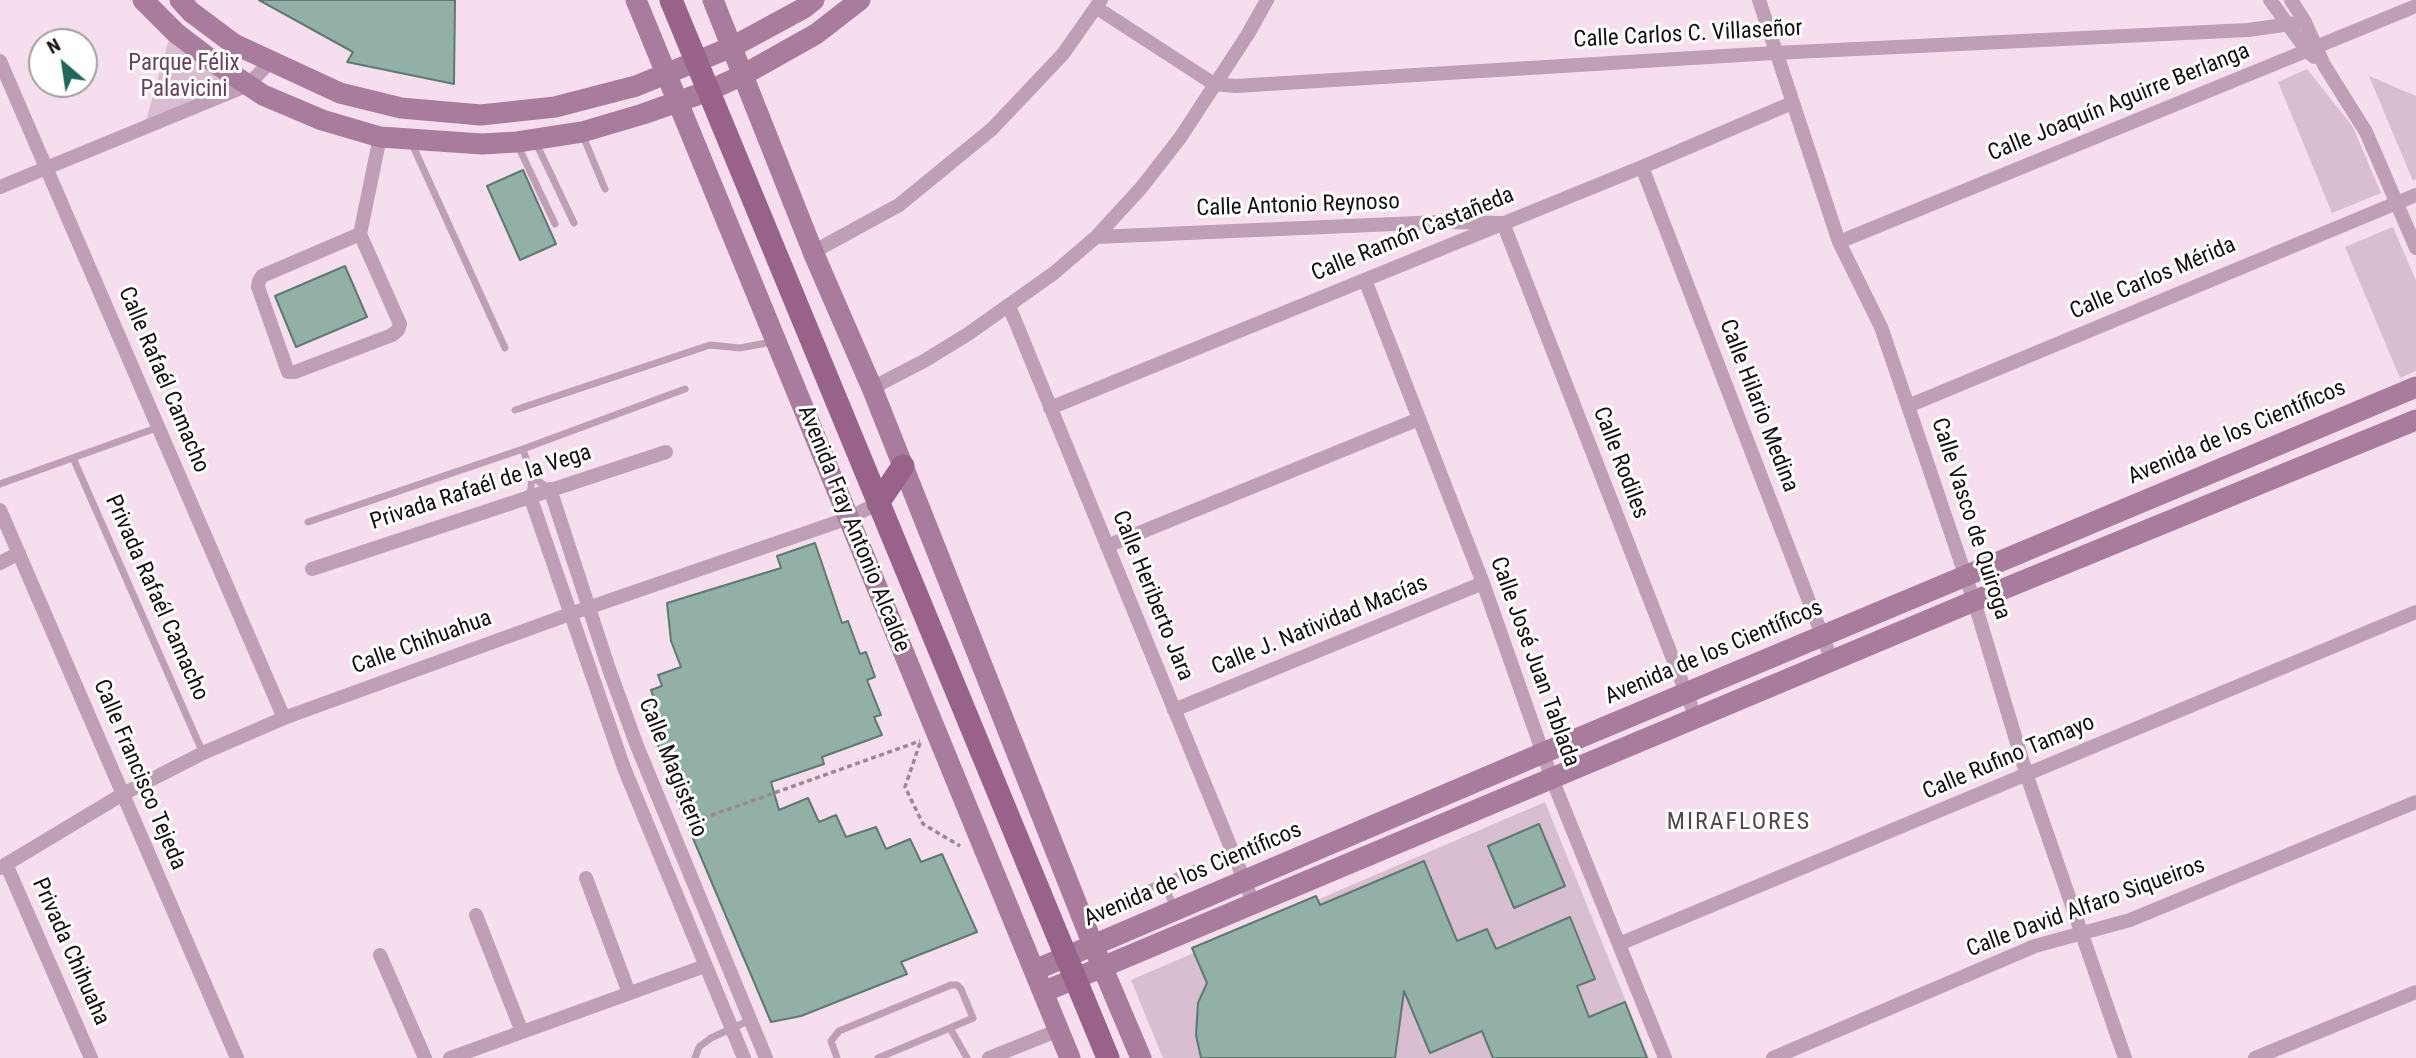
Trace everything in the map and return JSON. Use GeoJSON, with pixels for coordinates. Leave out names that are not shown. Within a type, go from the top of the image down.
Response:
{"type":"FeatureCollection","features":[{"type":"Feature","properties":{"kind":"main road","name":"Avenida Fray Antonio Alcalde"},"geometry":{"type":"LineString","coordinates":[[671,0],[1108,1058]]}},
{"type":"Feature","properties":{"kind":"main road"},"geometry":{"type":"LineString","coordinates":[[878,503],[903,466]]}},
{"type":"Feature","properties":{"kind":"street"},"geometry":{"type":"LineString","coordinates":[[143,0],[176,33],[263,95],[322,120],[380,137],[482,144],[582,132],[708,91],[743,75],[816,34],[860,0]]}},
{"type":"Feature","properties":{"kind":"street"},"geometry":{"type":"LineString","coordinates":[[180,0],[191,12],[234,44],[340,93],[401,108],[481,115],[555,107],[636,86],[732,47],[814,0]]}},
{"type":"Feature","properties":{"kind":"street","name":"Avenida Fray Antonio Alcalde"},"geometry":{"type":"LineString","coordinates":[[636,0],[849,518],[929,738],[1035,970],[1070,1058]]}},
{"type":"Feature","properties":{"kind":"street"},"geometry":{"type":"LineString","coordinates":[[713,0],[813,252],[872,388],[1093,945],[1141,1058]]}},
{"type":"Feature","properties":{"kind":"street"},"geometry":{"type":"LineString","coordinates":[[872,388],[935,355],[1009,306],[1054,273],[1096,237],[1141,188],[1180,138],[1267,0]]}},
{"type":"Feature","properties":{"kind":"street","name":"Calle Vasco de Quiroga"},"geometry":{"type":"LineString","coordinates":[[1759,0],[1774,53],[1839,242],[1881,327],[1908,405],[1974,601],[2027,776],[2125,1058]]}},
{"type":"Feature","properties":{"kind":"street"},"geometry":{"type":"LineString","coordinates":[[2270,0],[2288,26],[2324,65],[2366,132],[2416,248]]}},
{"type":"Feature","properties":{"kind":"street"},"geometry":{"type":"LineString","coordinates":[[2291,0],[2305,22],[2312,49]]}},
{"type":"Feature","properties":{"kind":"street"},"geometry":{"type":"LineString","coordinates":[[813,252],[899,205],[992,129],[1063,54],[1099,4],[1214,84]]}},
{"type":"Feature","properties":{"kind":"street","name":"Calle Joaquín Aguirre Berlanga"},"geometry":{"type":"LineString","coordinates":[[1839,242],[2416,6]]}},
{"type":"Feature","properties":{"kind":"street","name":"Calle Carlos C. Villaseñor"},"geometry":{"type":"LineString","coordinates":[[1214,84],[1236,86],[1774,53],[2248,30],[2305,22]]}},
{"type":"Feature","properties":{"kind":"street","name":"Calle Rafaél Camacho"},"geometry":{"type":"LineString","coordinates":[[0,61],[284,718]]}},
{"type":"Feature","properties":{"kind":"street"},"geometry":{"type":"LineString","coordinates":[[0,187],[248,85],[270,62]]}},
{"type":"Feature","properties":{"kind":"street","name":"Calle Ramón Castañeda"},"geometry":{"type":"LineString","coordinates":[[1050,408],[1642,167],[1792,103]]}},
{"type":"Feature","properties":{"kind":"street"},"geometry":{"type":"LineString","coordinates":[[360,234],[262,276],[259,281],[258,286],[288,372],[295,372],[392,335],[398,330],[400,324],[360,234],[380,137]]}},
{"type":"Feature","properties":{"kind":"street","name":"Calle Hilario Medina"},"geometry":{"type":"LineString","coordinates":[[1642,167],[1832,661]]}},
{"type":"Feature","properties":{"kind":"street","name":"Calle Carlos Mérida"},"geometry":{"type":"LineString","coordinates":[[1908,405],[2416,195]]}},
{"type":"Feature","properties":{"kind":"street","name":"Calle Antonio Reynoso"},"geometry":{"type":"LineString","coordinates":[[1096,237],[1440,222],[1503,223]]}},
{"type":"Feature","properties":{"kind":"street","name":"Calle Rodiles"},"geometry":{"type":"LineString","coordinates":[[1503,223],[1696,718]]}},
{"type":"Feature","properties":{"kind":"street","name":"Calle José Juan Tablada"},"geometry":{"type":"LineString","coordinates":[[1365,279],[1483,583],[1552,779],[1665,1058]]}},
{"type":"Feature","properties":{"kind":"street","name":"Calle Heriberto Jara"},"geometry":{"type":"LineString","coordinates":[[1009,306],[1254,904]]}},
{"type":"Feature","properties":{"kind":"street","name":"Avenida de los Científicos"},"geometry":{"type":"LineString","coordinates":[[1035,970],[1543,753],[2416,387]]}},
{"type":"Feature","properties":{"kind":"street"},"geometry":{"type":"LineString","coordinates":[[1107,547],[1419,419]]}},
{"type":"Feature","properties":{"kind":"street"},"geometry":{"type":"LineString","coordinates":[[1044,992],[1974,601],[2416,419]]}},
{"type":"Feature","properties":{"kind":"street","name":"Privada Rafaél de la Vega"},"geometry":{"type":"LineString","coordinates":[[312,569],[666,452]]}},
{"type":"Feature","properties":{"kind":"street","name":"Calle Magisterio"},"geometry":{"type":"LineString","coordinates":[[550,489],[637,746],[766,1058]]}},
{"type":"Feature","properties":{"kind":"street","name":"Calle Magisterio"},"geometry":{"type":"LineString","coordinates":[[530,496],[624,768],[744,1058]]}},
{"type":"Feature","properties":{"kind":"street","name":"Calle Chihuahua"},"geometry":{"type":"LineString","coordinates":[[3,866],[123,793],[203,753],[284,718],[570,614],[849,518],[878,503]]}},
{"type":"Feature","properties":{"kind":"street","name":"Calle Francisco Tejeda"},"geometry":{"type":"LineString","coordinates":[[0,510],[237,1058]]}},
{"type":"Feature","properties":{"kind":"street"},"geometry":{"type":"LineString","coordinates":[[0,563],[19,553]]}},
{"type":"Feature","properties":{"kind":"street","name":"Calle J. Natividad Macías"},"geometry":{"type":"LineString","coordinates":[[1174,710],[1483,583]]}},
{"type":"Feature","properties":{"kind":"street","name":"Calle Rufino Tamayo"},"geometry":{"type":"LineString","coordinates":[[1619,944],[2416,612]]}},
{"type":"Feature","properties":{"kind":"street","name":"Calle David Alfaro Siqueiros"},"geometry":{"type":"LineString","coordinates":[[1773,1058],[2035,946],[2130,920],[2416,802]]}},
{"type":"Feature","properties":{"kind":"street","name":"Privada Chihuaha"},"geometry":{"type":"LineString","coordinates":[[3,866],[92,1058]]}},
{"type":"Feature","properties":{"kind":"street"},"geometry":{"type":"LineString","coordinates":[[586,878],[629,993]]}},
{"type":"Feature","properties":{"kind":"street"},"geometry":{"type":"LineString","coordinates":[[476,915],[522,1032]]}},
{"type":"Feature","properties":{"kind":"street"},"geometry":{"type":"LineString","coordinates":[[380,955],[425,1058]]}},
{"type":"Feature","properties":{"kind":"street"},"geometry":{"type":"LineString","coordinates":[[450,1058],[705,966]]}},
{"type":"Feature","properties":{"kind":"street"},"geometry":{"type":"LineString","coordinates":[[2255,1058],[2416,992]]}},
{"type":"Feature","properties":{"kind":"street"},"geometry":{"type":"LineString","coordinates":[[989,1058],[1059,1030]]}},
{"type":"Feature","properties":{"kind":"lane"},"geometry":{"type":"LineString","coordinates":[[582,132],[605,189]]}},
{"type":"Feature","properties":{"kind":"lane"},"geometry":{"type":"LineString","coordinates":[[411,140],[505,348]]}},
{"type":"Feature","properties":{"kind":"lane"},"geometry":{"type":"LineString","coordinates":[[526,140],[574,223]]}},
{"type":"Feature","properties":{"kind":"lane"},"geometry":{"type":"LineString","coordinates":[[526,140],[555,224]]}},
{"type":"Feature","properties":{"kind":"lane"},"geometry":{"type":"LineString","coordinates":[[515,410],[710,345],[740,348],[776,341]]}},
{"type":"Feature","properties":{"kind":"lane"},"geometry":{"type":"LineString","coordinates":[[308,522],[523,449],[685,388]]}},
{"type":"Feature","properties":{"kind":"lane"},"geometry":{"type":"LineString","coordinates":[[0,484],[159,427]]}},
{"type":"Feature","properties":{"kind":"lane"},"geometry":{"type":"LineString","coordinates":[[523,449],[533,477],[530,496]]}},
{"type":"Feature","properties":{"kind":"lane","name":"Privada Rafaél Camacho"},"geometry":{"type":"LineString","coordinates":[[73,458],[203,753]]}},
{"type":"Feature","properties":{"kind":"lane"},"geometry":{"type":"LineString","coordinates":[[533,477],[550,489]]}},
{"type":"Feature","properties":{"kind":"lane"},"geometry":{"type":"LineString","coordinates":[[1119,901],[1198,867]]}},
{"type":"Feature","properties":{"kind":"lane"},"geometry":{"type":"LineString","coordinates":[[1163,882],[1175,911]]}},
{"type":"Feature","properties":{"kind":"lane"},"geometry":{"type":"LineString","coordinates":[[837,1058],[831,1041],[839,1031],[951,985],[957,985],[961,989],[973,1018],[878,1058]]}},
{"type":"Feature","properties":{"kind":"lane"},"geometry":{"type":"LineString","coordinates":[[695,1058],[699,1047],[750,1020]]}},
{"type":"Feature","properties":{"kind":"lane"},"geometry":{"type":"LineString","coordinates":[[950,1028],[967,1058]]}},
{"type":"Feature","properties":{"kind":"path"},"geometry":{"type":"LineString","coordinates":[[672,830],[929,738]]}},
{"type":"Feature","properties":{"kind":"path"},"geometry":{"type":"LineString","coordinates":[[929,738],[905,787],[923,824],[960,846]]}},
{"type":"Feature","properties":{"kind":"green space","name":"Parque Félix Palavicini"},"geometry":{"type":"Polygon","coordinates":[[[171,32],[230,84],[145,124],[171,32]]]}},
{"type":"Feature","properties":{"kind":"green space"},"geometry":{"type":"Polygon","coordinates":[[[2307,69],[2353,127],[2381,193],[2332,213],[2278,82],[2307,69]]]}},
{"type":"Feature","properties":{"kind":"green space"},"geometry":{"type":"Polygon","coordinates":[[[2369,76],[2416,96],[2416,179],[2413,181],[2369,76]]]}},
{"type":"Feature","properties":{"kind":"green space"},"geometry":{"type":"Polygon","coordinates":[[[2393,227],[2416,281],[2416,371],[2400,378],[2345,247],[2393,227]]]}},
{"type":"Feature","properties":{"kind":"green space"},"geometry":{"type":"Polygon","coordinates":[[[1545,802],[1649,1058],[1163,1058],[1131,980],[1545,802]]]}},
{"type":"Feature","properties":{"kind":"building"},"geometry":{"type":"Polygon","coordinates":[[[259,0],[455,0],[454,84],[347,62],[353,52],[259,0]]]}},
{"type":"Feature","properties":{"kind":"building"},"geometry":{"type":"Polygon","coordinates":[[[523,170],[556,244],[520,260],[487,186],[523,170]]]}},
{"type":"Feature","properties":{"kind":"building"},"geometry":{"type":"Polygon","coordinates":[[[345,266],[367,317],[296,347],[275,296],[345,266]]]}},
{"type":"Feature","properties":{"kind":"building"},"geometry":{"type":"Polygon","coordinates":[[[815,543],[842,623],[848,621],[860,654],[866,652],[875,677],[867,680],[881,715],[874,717],[882,735],[822,757],[824,764],[771,782],[779,810],[808,798],[819,822],[836,815],[846,837],[876,827],[886,849],[910,839],[921,862],[942,854],[977,932],[901,962],[907,974],[801,1016],[771,1022],[678,803],[644,706],[655,702],[651,690],[662,686],[658,675],[681,667],[671,641],[667,603],[781,568],[777,556],[815,543]]]}},
{"type":"Feature","properties":{"kind":"building"},"geometry":{"type":"Polygon","coordinates":[[[1539,824],[1565,886],[1514,908],[1488,846],[1539,824]]]}},
{"type":"Feature","properties":{"kind":"building"},"geometry":{"type":"Polygon","coordinates":[[[1424,861],[1457,941],[1487,929],[1496,949],[1570,917],[1595,979],[1577,986],[1589,1017],[1625,1002],[1647,1058],[1493,1058],[1482,1031],[1430,1053],[1404,991],[1395,1058],[1201,1058],[1196,1035],[1198,1003],[1207,983],[1192,948],[1316,896],[1320,905],[1424,861]]]}},
{"type":"Feature","properties":{"kind":"district","name":"MIRAFLORES"},"geometry":{"type":"Point","coordinates":[1739,823]}}]}
